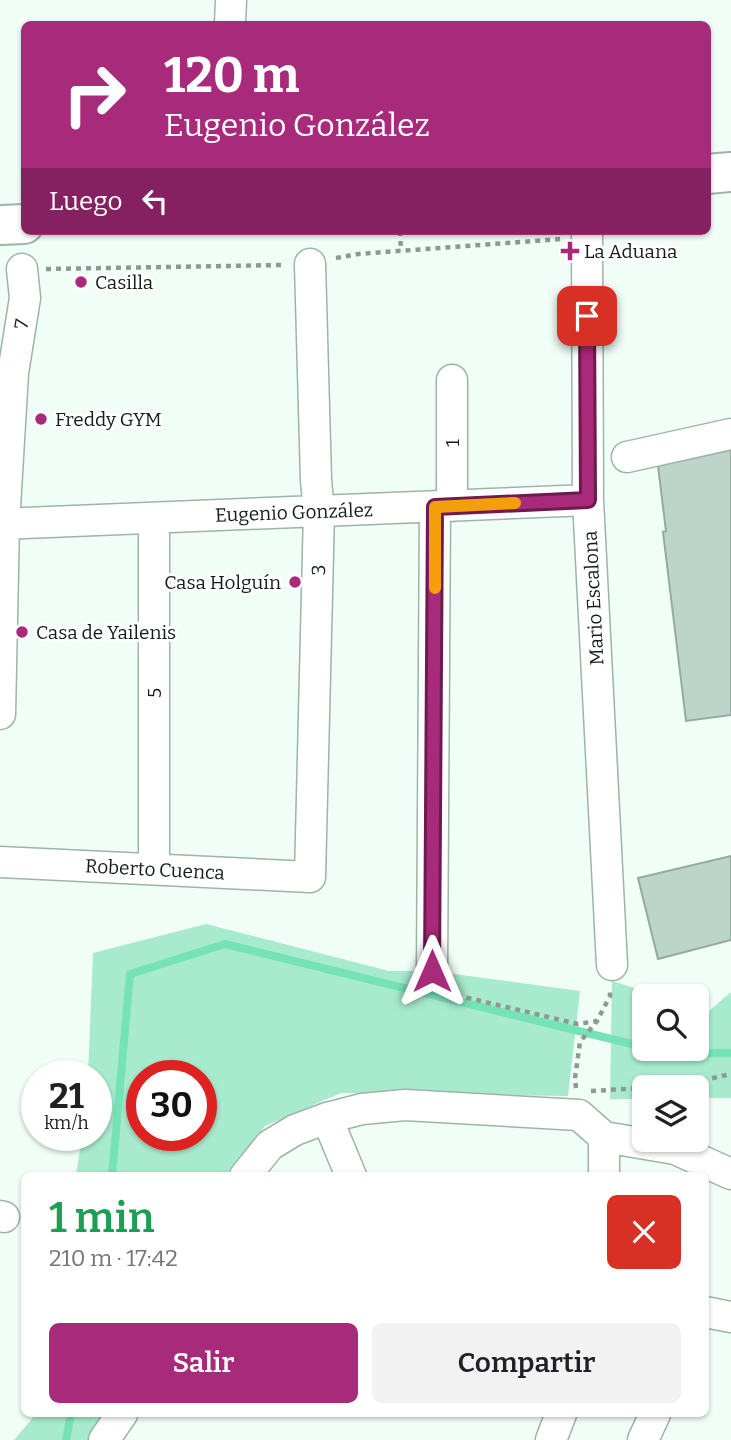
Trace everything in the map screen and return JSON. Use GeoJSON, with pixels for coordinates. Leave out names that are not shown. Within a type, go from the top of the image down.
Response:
{"type":"FeatureCollection","features":[{"type":"Feature","properties":{"kind":"main road"},"geometry":{"type":"LineString","coordinates":[[711,174],[731,172]]}},
{"type":"Feature","properties":{"kind":"main road"},"geometry":{"type":"LineString","coordinates":[[0,225],[21,225]]}},
{"type":"Feature","properties":{"kind":"street"},"geometry":{"type":"LineString","coordinates":[[230,21],[231,0]]}},
{"type":"Feature","properties":{"kind":"street","name":"Mario Escalona"},"geometry":{"type":"LineString","coordinates":[[587,235],[588,500],[612,965]]}},
{"type":"Feature","properties":{"kind":"street","name":"3"},"geometry":{"type":"LineString","coordinates":[[310,264],[319,512],[310,877]]}},
{"type":"Feature","properties":{"kind":"street","name":"7"},"geometry":{"type":"LineString","coordinates":[[0,714],[2,524],[13,373],[25,298],[22,269]]}},
{"type":"Feature","properties":{"kind":"street","name":"1"},"geometry":{"type":"LineString","coordinates":[[432,971],[444,506],[452,380]]}},
{"type":"Feature","properties":{"kind":"street"},"geometry":{"type":"LineString","coordinates":[[627,457],[731,434]]}},
{"type":"Feature","properties":{"kind":"street","name":"Eugenio González"},"geometry":{"type":"LineString","coordinates":[[2,524],[588,500]]}},
{"type":"Feature","properties":{"kind":"street","name":"5"},"geometry":{"type":"LineString","coordinates":[[155,518],[155,868]]}},
{"type":"Feature","properties":{"kind":"street","name":"Roberto Cuenca"},"geometry":{"type":"LineString","coordinates":[[0,862],[310,877]]}},
{"type":"Feature","properties":{"kind":"street"},"geometry":{"type":"LineString","coordinates":[[248,1172],[270,1144],[295,1130],[362,1109],[405,1105],[578,1103],[604,1137],[604,1172]]}},
{"type":"Feature","properties":{"kind":"street"},"geometry":{"type":"LineString","coordinates":[[327,1118],[349,1172]]}},
{"type":"Feature","properties":{"kind":"street"},"geometry":{"type":"LineString","coordinates":[[604,1137],[675,1149],[731,1174]]}},
{"type":"Feature","properties":{"kind":"street"},"geometry":{"type":"LineString","coordinates":[[709,1313],[731,1317]]}},
{"type":"Feature","properties":{"kind":"street"},"geometry":{"type":"LineString","coordinates":[[104,1440],[120,1417]]}},
{"type":"Feature","properties":{"kind":"street"},"geometry":{"type":"LineString","coordinates":[[551,1440],[560,1417]]}},
{"type":"Feature","properties":{"kind":"street"},"geometry":{"type":"LineString","coordinates":[[643,1440],[654,1417]]}},
{"type":"Feature","properties":{"kind":"path"},"geometry":{"type":"LineString","coordinates":[[400,235],[401,251]]}},
{"type":"Feature","properties":{"kind":"path"},"geometry":{"type":"LineString","coordinates":[[358,254],[576,235]]}},
{"type":"Feature","properties":{"kind":"path"},"geometry":{"type":"LineString","coordinates":[[22,269],[310,264]]}},
{"type":"Feature","properties":{"kind":"path"},"geometry":{"type":"LineString","coordinates":[[432,971],[433,990],[578,1024],[597,1021],[580,1042],[575,1078],[578,1103],[632,1091]]}},
{"type":"Feature","properties":{"kind":"path"},"geometry":{"type":"LineString","coordinates":[[709,1079],[731,1074]]}},
{"type":"Feature","properties":{"kind":"green space"},"geometry":{"type":"Polygon","coordinates":[[[206,924],[389,971],[432,971],[580,991],[568,1096],[341,1093],[265,1126],[228,1172],[77,1172],[80,1151],[112,1151],[112,1060],[89,1060],[93,953],[206,924]]]}},
{"type":"Feature","properties":{"kind":"green space"},"geometry":{"type":"Polygon","coordinates":[[[612,981],[632,987],[632,1061],[709,1061],[709,1011],[731,992],[731,1098],[709,1098],[709,1075],[632,1075],[632,1099],[610,1099],[612,981]]]}},
{"type":"Feature","properties":{"kind":"green space"},"geometry":{"type":"Polygon","coordinates":[[[33,1417],[110,1417],[91,1440],[14,1440],[33,1417]]]}},
{"type":"Feature","properties":{"kind":"building"},"geometry":{"type":"Polygon","coordinates":[[[731,449],[731,715],[686,721],[663,532],[666,531],[657,458],[731,449]]]}},
{"type":"Feature","properties":{"kind":"building"},"geometry":{"type":"Polygon","coordinates":[[[731,856],[731,940],[658,959],[638,878],[731,856]]]}},
{"type":"Feature","properties":{"kind":"waterway"},"geometry":{"type":"LineString","coordinates":[[112,1172],[130,974],[225,944],[632,1044]]}},
{"type":"Feature","properties":{"kind":"waterway"},"geometry":{"type":"LineString","coordinates":[[709,1053],[731,1053]]}},
{"type":"Feature","properties":{"kind":"waterway"},"geometry":{"type":"LineString","coordinates":[[66,1440],[70,1417]]}},
{"type":"Feature","properties":{"kind":"slow traffic"},"geometry":{"type":"LineString","coordinates":[[435,588],[435,507],[515,503]]}},
{"type":"Feature","properties":{"kind":"place","name":"La Aduana"},"geometry":{"type":"Point","coordinates":[570,251]}},
{"type":"Feature","properties":{"kind":"place","name":"Casilla"},"geometry":{"type":"Point","coordinates":[81,282]}},
{"type":"Feature","properties":{"kind":"place","name":"Freddy GYM"},"geometry":{"type":"Point","coordinates":[41,419]}},
{"type":"Feature","properties":{"kind":"place","name":"Casa Holguín"},"geometry":{"type":"Point","coordinates":[295,582]}},
{"type":"Feature","properties":{"kind":"place","name":"Casa de Yailenis"},"geometry":{"type":"Point","coordinates":[22,632]}},
{"type":"Feature","properties":{"kind":"route"},"geometry":{"type":"LineString","coordinates":[[432,971],[435,507],[588,500],[587,316]]}}]}
